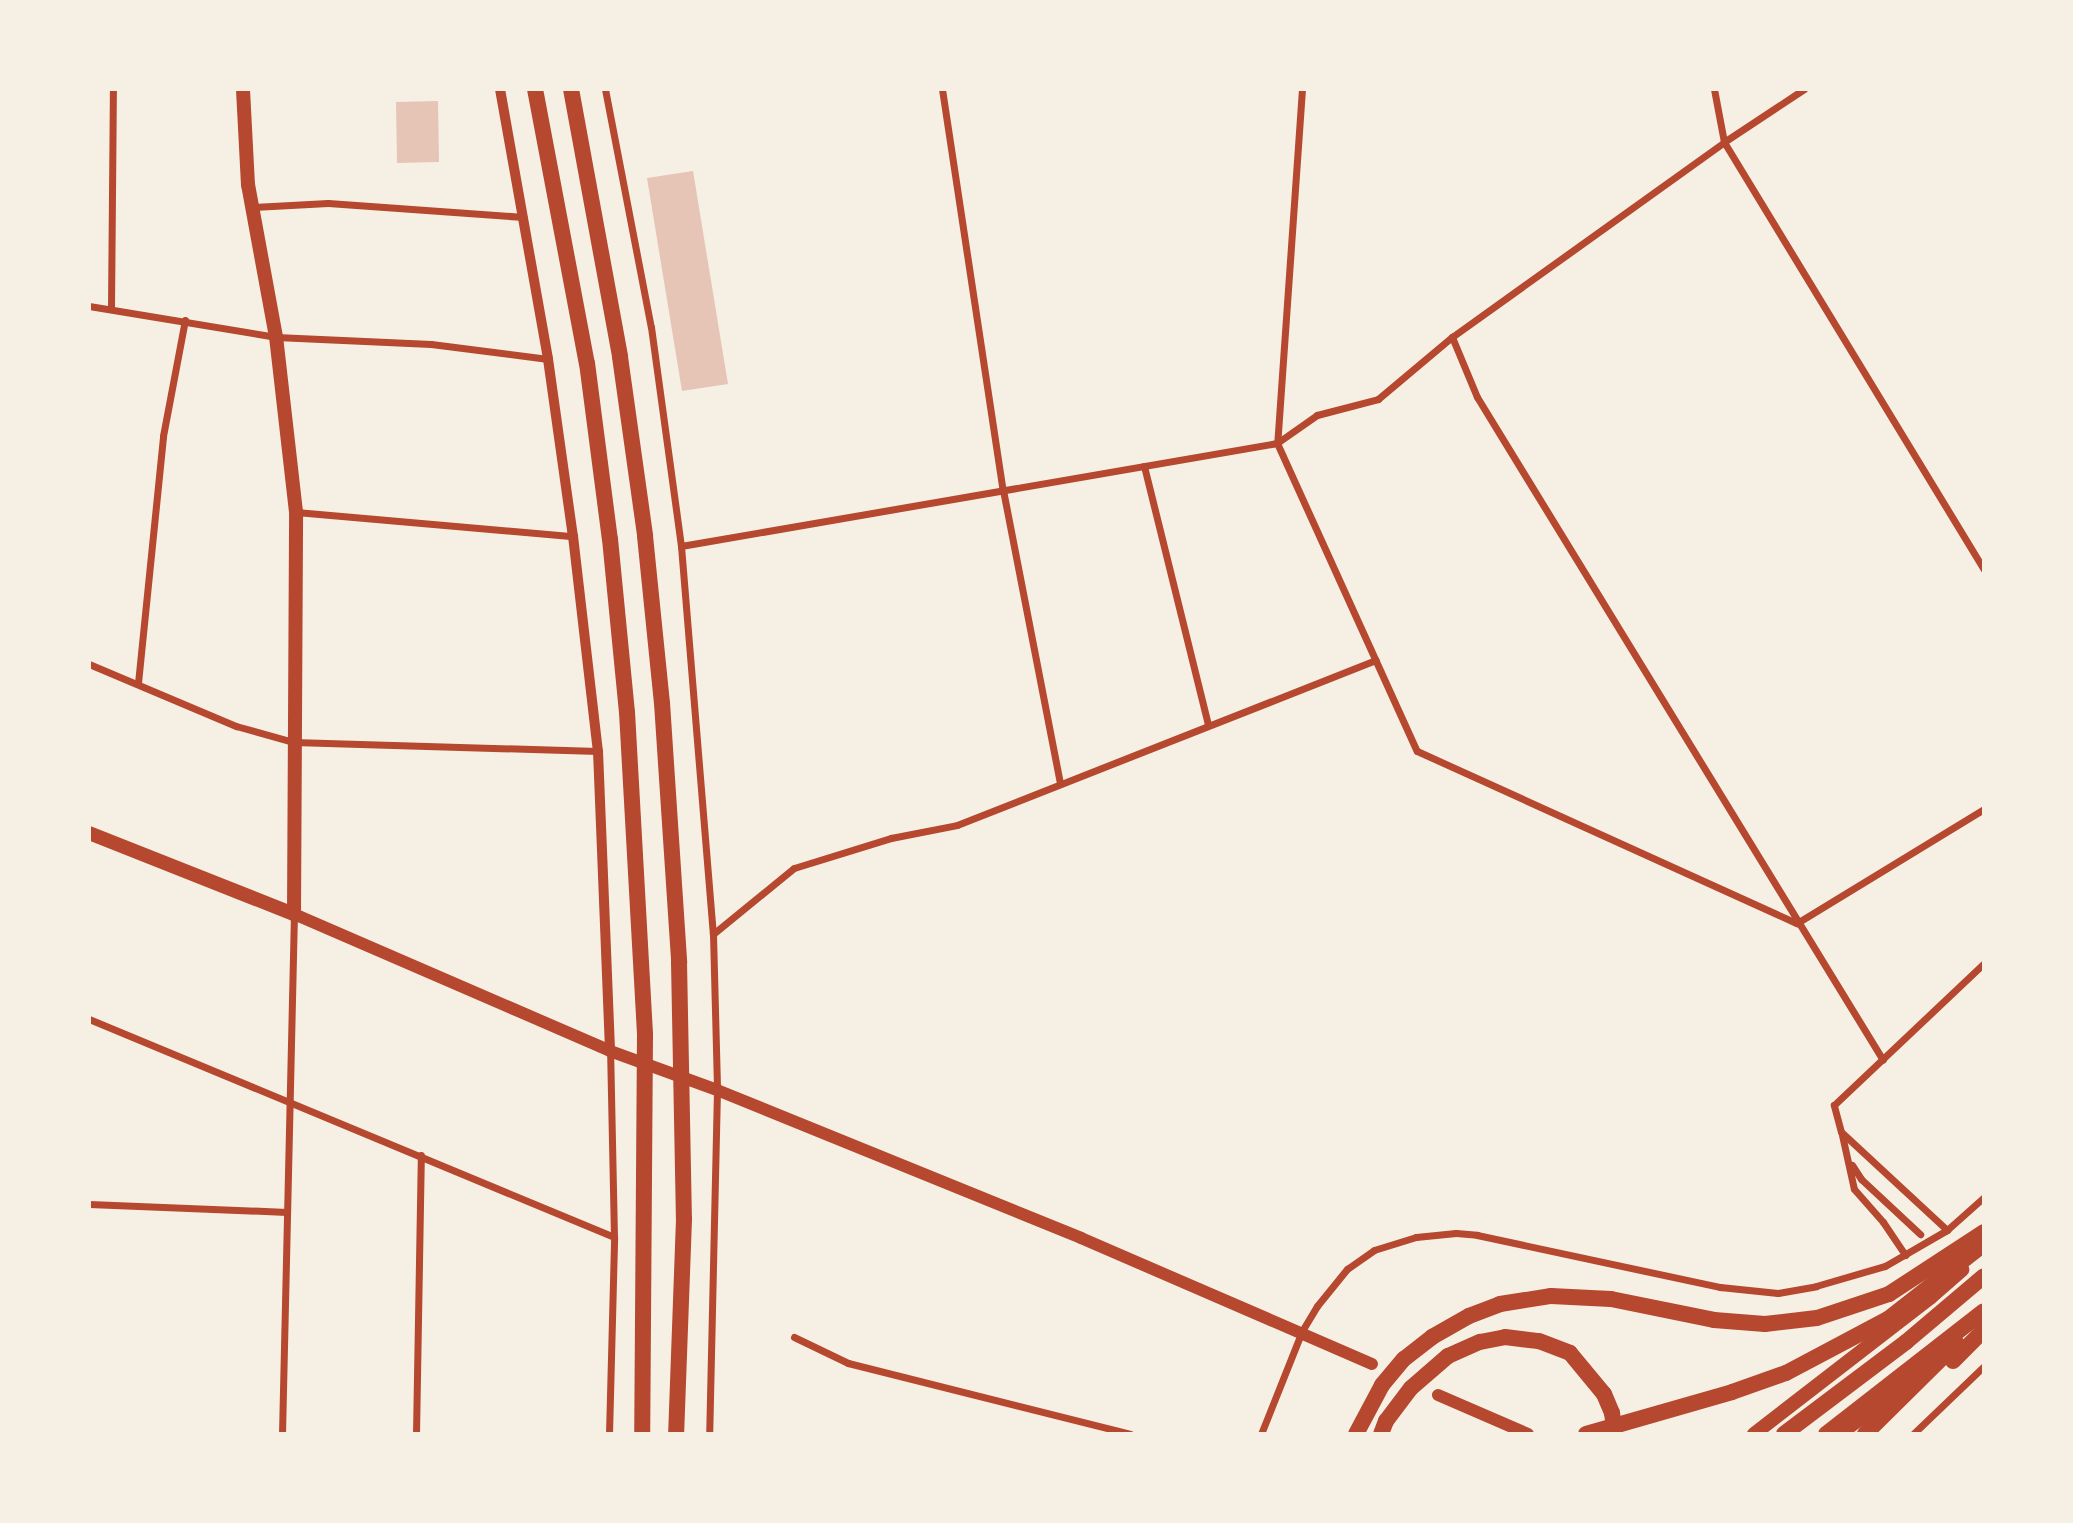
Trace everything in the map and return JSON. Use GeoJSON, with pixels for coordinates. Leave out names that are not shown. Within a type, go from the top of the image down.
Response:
{"type":"FeatureCollection","features":[{"type":"Feature","properties":{"kind":"highway"},"geometry":{"type":"LineString","coordinates":[[535,89],[587,362],[610,539],[627,712],[645,1034],[642,1434]]}},
{"type":"Feature","properties":{"kind":"highway"},"geometry":{"type":"LineString","coordinates":[[571,89],[620,357],[645,536],[662,703],[679,976],[684,1219],[676,1434]]}},
{"type":"Feature","properties":{"kind":"highway"},"geometry":{"type":"LineString","coordinates":[[1356,1434],[1382,1385],[1404,1359],[1432,1337],[1469,1316],[1500,1304],[1551,1296],[1611,1299],[1714,1320],[1765,1324],[1817,1318],[1889,1294],[1984,1232]]}},
{"type":"Feature","properties":{"kind":"highway"},"geometry":{"type":"LineString","coordinates":[[1586,1434],[1732,1392],[1786,1373],[1888,1319],[1984,1244]]}},
{"type":"Feature","properties":{"kind":"highway"},"geometry":{"type":"LineString","coordinates":[[1784,1434],[1906,1342],[1984,1276]]}},
{"type":"Feature","properties":{"kind":"highway"},"geometry":{"type":"LineString","coordinates":[[1826,1434],[1984,1311]]}},
{"type":"Feature","properties":{"kind":"highway"},"geometry":{"type":"LineString","coordinates":[[1865,1434],[1984,1317]]}},
{"type":"Feature","properties":{"kind":"highway"},"geometry":{"type":"LineString","coordinates":[[1877,1434],[1984,1331]]}},
{"type":"Feature","properties":{"kind":"highway"},"geometry":{"type":"LineString","coordinates":[[1381,1434],[1386,1421],[1410,1388],[1448,1356],[1480,1342],[1505,1337],[1539,1340],[1570,1353],[1604,1394],[1612,1413],[1615,1434]]}},
{"type":"Feature","properties":{"kind":"main road"},"geometry":{"type":"LineString","coordinates":[[243,89],[252,207],[276,337],[296,512],[294,914]]}},
{"type":"Feature","properties":{"kind":"main road"},"geometry":{"type":"LineString","coordinates":[[89,833],[294,914],[610,1051],[716,1090],[1302,1331],[1372,1364]]}},
{"type":"Feature","properties":{"kind":"main road"},"geometry":{"type":"LineString","coordinates":[[1754,1434],[1930,1298],[1984,1250]]}},
{"type":"Feature","properties":{"kind":"main road"},"geometry":{"type":"LineString","coordinates":[[1840,1434],[1984,1324]]}},
{"type":"Feature","properties":{"kind":"main road"},"geometry":{"type":"LineString","coordinates":[[1438,1395],[1528,1434]]}},
{"type":"Feature","properties":{"kind":"street"},"geometry":{"type":"LineString","coordinates":[[111,308],[113,89]]}},
{"type":"Feature","properties":{"kind":"street"},"geometry":{"type":"LineString","coordinates":[[500,89],[525,217],[548,359],[573,536],[598,751],[610,1051],[614,1237],[609,1434]]}},
{"type":"Feature","properties":{"kind":"street"},"geometry":{"type":"LineString","coordinates":[[605,89],[651,327],[681,546],[713,934],[716,1090],[709,1434]]}},
{"type":"Feature","properties":{"kind":"street"},"geometry":{"type":"LineString","coordinates":[[942,89],[1003,490],[1060,784]]}},
{"type":"Feature","properties":{"kind":"street"},"geometry":{"type":"LineString","coordinates":[[1302,89],[1277,443],[1417,751],[1797,923]]}},
{"type":"Feature","properties":{"kind":"street"},"geometry":{"type":"LineString","coordinates":[[1714,89],[1724,142],[1984,569]]}},
{"type":"Feature","properties":{"kind":"street"},"geometry":{"type":"LineString","coordinates":[[681,546],[1277,443],[1318,415],[1378,399],[1452,337],[1724,142],[1804,89]]}},
{"type":"Feature","properties":{"kind":"street"},"geometry":{"type":"LineString","coordinates":[[252,207],[328,203],[525,217]]}},
{"type":"Feature","properties":{"kind":"street"},"geometry":{"type":"LineString","coordinates":[[89,306],[276,337],[431,344],[548,359]]}},
{"type":"Feature","properties":{"kind":"street"},"geometry":{"type":"LineString","coordinates":[[138,683],[163,436],[185,320]]}},
{"type":"Feature","properties":{"kind":"street"},"geometry":{"type":"LineString","coordinates":[[1452,337],[1477,397],[1883,1060]]}},
{"type":"Feature","properties":{"kind":"street"},"geometry":{"type":"LineString","coordinates":[[1144,466],[1208,725]]}},
{"type":"Feature","properties":{"kind":"street"},"geometry":{"type":"LineString","coordinates":[[296,512],[573,536]]}},
{"type":"Feature","properties":{"kind":"street"},"geometry":{"type":"LineString","coordinates":[[713,934],[794,868],[891,838],[957,825],[1376,660]]}},
{"type":"Feature","properties":{"kind":"street"},"geometry":{"type":"LineString","coordinates":[[89,664],[236,726],[293,742],[598,751]]}},
{"type":"Feature","properties":{"kind":"street"},"geometry":{"type":"LineString","coordinates":[[1797,923],[1984,808]]}},
{"type":"Feature","properties":{"kind":"street"},"geometry":{"type":"LineString","coordinates":[[282,1434],[294,914]]}},
{"type":"Feature","properties":{"kind":"street"},"geometry":{"type":"LineString","coordinates":[[1905,1255],[1883,1222],[1854,1189],[1850,1162],[1834,1104],[1984,963]]}},
{"type":"Feature","properties":{"kind":"street"},"geometry":{"type":"LineString","coordinates":[[89,1019],[291,1104],[421,1154],[614,1237]]}},
{"type":"Feature","properties":{"kind":"street"},"geometry":{"type":"LineString","coordinates":[[1841,1132],[1947,1230]]}},
{"type":"Feature","properties":{"kind":"street"},"geometry":{"type":"LineString","coordinates":[[415,1434],[421,1154]]}},
{"type":"Feature","properties":{"kind":"street"},"geometry":{"type":"LineString","coordinates":[[1850,1162],[1861,1179],[1920,1234]]}},
{"type":"Feature","properties":{"kind":"street"},"geometry":{"type":"LineString","coordinates":[[1261,1434],[1302,1331],[1317,1306],[1347,1269],[1374,1250],[1416,1237],[1456,1233],[1477,1235],[1720,1287],[1778,1293],[1816,1286],[1885,1266],[1947,1230],[1984,1197]]}},
{"type":"Feature","properties":{"kind":"street"},"geometry":{"type":"LineString","coordinates":[[89,1203],[287,1212]]}},
{"type":"Feature","properties":{"kind":"street"},"geometry":{"type":"LineString","coordinates":[[794,1337],[848,1363],[1130,1434]]}},
{"type":"Feature","properties":{"kind":"street"},"geometry":{"type":"LineString","coordinates":[[1913,1434],[1984,1366]]}},
{"type":"Feature","properties":{"kind":"building"},"geometry":{"type":"Polygon","coordinates":[[[438,101],[439,162],[397,163],[396,102],[438,101]]]}},
{"type":"Feature","properties":{"kind":"building"},"geometry":{"type":"Polygon","coordinates":[[[693,171],[728,384],[682,391],[647,178],[693,171]]]}}]}
